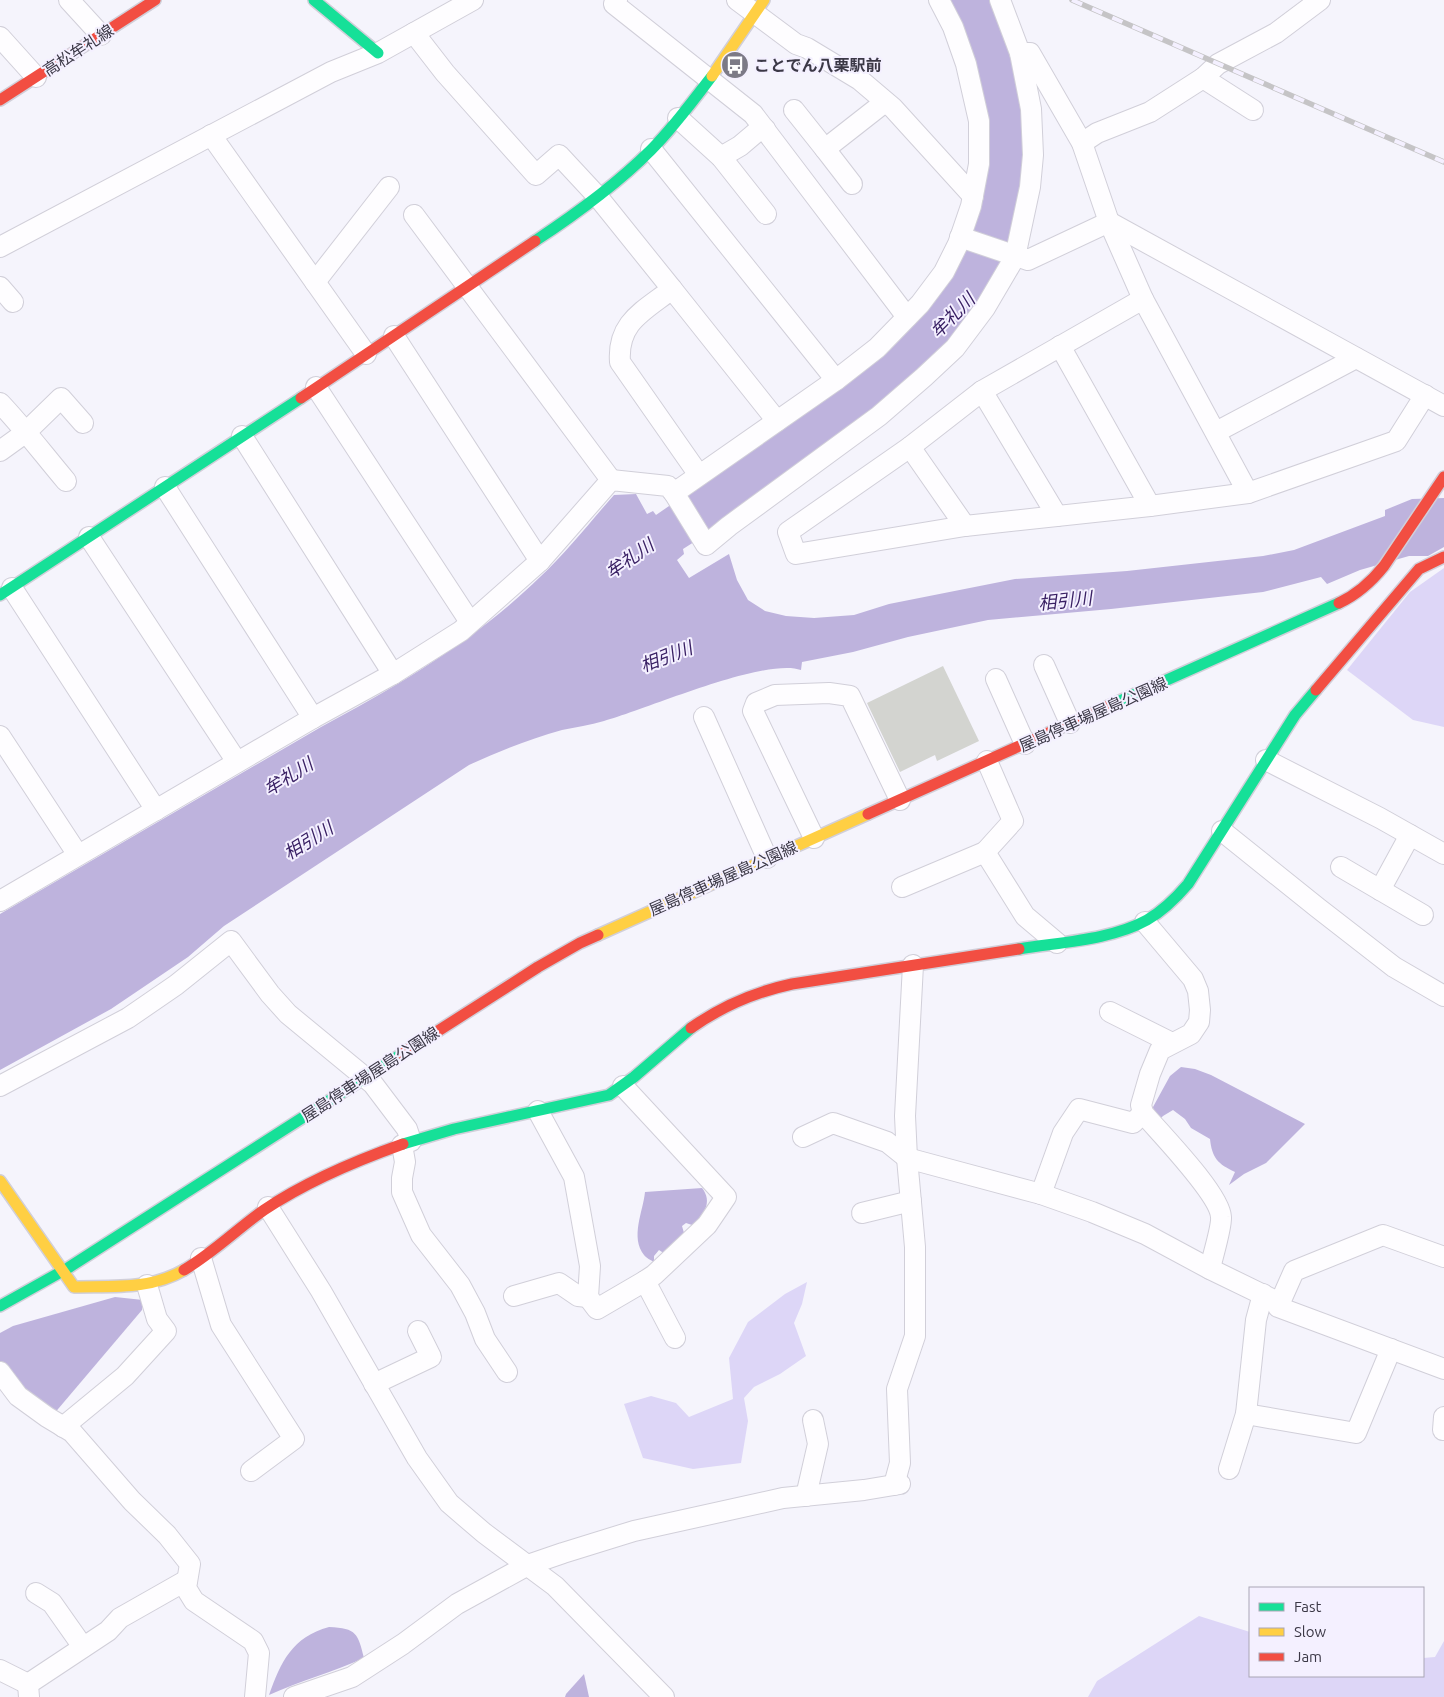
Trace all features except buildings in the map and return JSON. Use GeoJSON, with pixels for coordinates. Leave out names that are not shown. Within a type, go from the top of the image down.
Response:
{"type":"FeatureCollection","features":[{"type":"Feature","properties":{"kind":"street"},"geometry":{"type":"LineString","coordinates":[[69,0],[101,35]]}},
{"type":"Feature","properties":{"kind":"street","name":"高松牟礼線"},"geometry":{"type":"LineString","coordinates":[[0,100],[155,0]]}},
{"type":"Feature","properties":{"kind":"street"},"geometry":{"type":"LineString","coordinates":[[314,0],[378,53]]}},
{"type":"Feature","properties":{"kind":"street"},"geometry":{"type":"LineString","coordinates":[[0,247],[331,72],[378,53],[472,0]]}},
{"type":"Feature","properties":{"kind":"street"},"geometry":{"type":"LineString","coordinates":[[617,0],[614,4],[753,114],[907,317]]}},
{"type":"Feature","properties":{"kind":"street"},"geometry":{"type":"LineString","coordinates":[[738,0],[759,7],[796,44],[807,48],[860,80],[893,108],[973,196]]}},
{"type":"Feature","properties":{"kind":"street"},"geometry":{"type":"LineString","coordinates":[[674,493],[836,380],[877,348],[920,304],[944,272],[960,237],[973,196],[979,164],[979,120],[966,64],[953,27],[939,0]]}},
{"type":"Feature","properties":{"kind":"street"},"geometry":{"type":"LineString","coordinates":[[414,214],[611,480],[668,486],[706,545],[729,526],[880,416],[924,377],[955,348],[985,308],[1015,256],[1030,187],[1033,155],[1031,109],[1020,52],[1000,0]]}},
{"type":"Feature","properties":{"kind":"street"},"geometry":{"type":"LineString","coordinates":[[1082,143],[1097,133],[1150,112],[1203,78],[1218,64],[1276,33],[1320,0]]}},
{"type":"Feature","properties":{"kind":"street"},"geometry":{"type":"LineString","coordinates":[[156,810],[6,592],[394,336],[598,197],[651,149],[678,118],[709,79],[759,7]]}},
{"type":"Feature","properties":{"kind":"street"},"geometry":{"type":"LineString","coordinates":[[414,33],[445,73],[536,175],[560,154],[598,197],[777,422]]}},
{"type":"Feature","properties":{"kind":"street"},"geometry":{"type":"LineString","coordinates":[[0,37],[36,77]]}},
{"type":"Feature","properties":{"kind":"street"},"geometry":{"type":"LineString","coordinates":[[1020,52],[1030,53],[1082,143],[1110,222],[1143,299],[1248,493]]}},
{"type":"Feature","properties":{"kind":"street"},"geometry":{"type":"LineString","coordinates":[[1203,78],[1253,110]]}},
{"type":"Feature","properties":{"kind":"street"},"geometry":{"type":"LineString","coordinates":[[825,149],[885,102]]}},
{"type":"Feature","properties":{"kind":"street"},"geometry":{"type":"LineString","coordinates":[[794,110],[852,184]]}},
{"type":"Feature","properties":{"kind":"street"},"geometry":{"type":"LineString","coordinates":[[678,118],[721,157],[766,214]]}},
{"type":"Feature","properties":{"kind":"street"},"geometry":{"type":"LineString","coordinates":[[721,157],[740,146],[759,130],[765,129]]}},
{"type":"Feature","properties":{"kind":"street"},"geometry":{"type":"LineString","coordinates":[[211,135],[366,354]]}},
{"type":"Feature","properties":{"kind":"street"},"geometry":{"type":"LineString","coordinates":[[651,149],[836,380]]}},
{"type":"Feature","properties":{"kind":"street"},"geometry":{"type":"LineString","coordinates":[[315,282],[389,187]]}},
{"type":"Feature","properties":{"kind":"street"},"geometry":{"type":"LineString","coordinates":[[960,237],[1028,260],[1110,222]]}},
{"type":"Feature","properties":{"kind":"street"},"geometry":{"type":"LineString","coordinates":[[1110,222],[1444,406]]}},
{"type":"Feature","properties":{"kind":"street"},"geometry":{"type":"LineString","coordinates":[[0,287],[13,302]]}},
{"type":"Feature","properties":{"kind":"street"},"geometry":{"type":"LineString","coordinates":[[672,289],[632,320],[623,334],[620,362],[699,475]]}},
{"type":"Feature","properties":{"kind":"street"},"geometry":{"type":"LineString","coordinates":[[1143,299],[982,391],[910,447],[788,532],[796,554],[966,526],[1150,506],[1248,493],[1396,441],[1425,395]]}},
{"type":"Feature","properties":{"kind":"street"},"geometry":{"type":"LineString","coordinates":[[394,336],[540,561]]}},
{"type":"Feature","properties":{"kind":"street"},"geometry":{"type":"LineString","coordinates":[[1060,346],[1150,506]]}},
{"type":"Feature","properties":{"kind":"street"},"geometry":{"type":"LineString","coordinates":[[1216,432],[1356,358]]}},
{"type":"Feature","properties":{"kind":"street"},"geometry":{"type":"LineString","coordinates":[[316,387],[470,622]]}},
{"type":"Feature","properties":{"kind":"street"},"geometry":{"type":"LineString","coordinates":[[982,391],[1057,516]]}},
{"type":"Feature","properties":{"kind":"street"},"geometry":{"type":"LineString","coordinates":[[0,451],[26,433],[61,398],[83,423]]}},
{"type":"Feature","properties":{"kind":"street"},"geometry":{"type":"LineString","coordinates":[[0,402],[20,423],[26,433],[66,481]]}},
{"type":"Feature","properties":{"kind":"street"},"geometry":{"type":"LineString","coordinates":[[242,436],[393,674]]}},
{"type":"Feature","properties":{"kind":"street"},"geometry":{"type":"LineString","coordinates":[[910,447],[966,526]]}},
{"type":"Feature","properties":{"kind":"street","name":"屋島停車場屋島公園線"},"geometry":{"type":"LineString","coordinates":[[0,1306],[63,1271],[566,950],[601,932],[1346,600],[1372,580],[1384,566],[1444,476]]}},
{"type":"Feature","properties":{"kind":"street"},"geometry":{"type":"LineString","coordinates":[[0,901],[313,718],[393,674],[461,631],[540,561],[611,480]]}},
{"type":"Feature","properties":{"kind":"street"},"geometry":{"type":"LineString","coordinates":[[165,487],[313,718]]}},
{"type":"Feature","properties":{"kind":"street"},"geometry":{"type":"LineString","coordinates":[[89,537],[237,762]]}},
{"type":"Feature","properties":{"kind":"street"},"geometry":{"type":"LineString","coordinates":[[0,1181],[74,1287],[147,1285],[165,1280],[177,1274],[268,1207],[315,1180],[406,1143],[437,1134],[601,1097],[616,1091],[696,1024],[718,1010],[742,999],[792,984],[1116,933],[1145,922],[1164,910],[1188,884],[1295,715],[1419,569],[1444,557]]}},
{"type":"Feature","properties":{"kind":"street"},"geometry":{"type":"LineString","coordinates":[[1372,580],[1391,602]]}},
{"type":"Feature","properties":{"kind":"street"},"geometry":{"type":"LineString","coordinates":[[1044,664],[1070,723]]}},
{"type":"Feature","properties":{"kind":"street"},"geometry":{"type":"LineString","coordinates":[[996,679],[1025,744]]}},
{"type":"Feature","properties":{"kind":"street"},"geometry":{"type":"LineString","coordinates":[[814,838],[753,711],[756,703],[775,695],[829,693],[850,696],[900,800]]}},
{"type":"Feature","properties":{"kind":"street"},"geometry":{"type":"LineString","coordinates":[[704,717],[767,858]]}},
{"type":"Feature","properties":{"kind":"street"},"geometry":{"type":"LineString","coordinates":[[0,736],[78,856]]}},
{"type":"Feature","properties":{"kind":"street"},"geometry":{"type":"LineString","coordinates":[[1266,760],[1444,854]]}},
{"type":"Feature","properties":{"kind":"street"},"geometry":{"type":"LineString","coordinates":[[902,887],[985,852],[1014,821],[987,761]]}},
{"type":"Feature","properties":{"kind":"street"},"geometry":{"type":"LineString","coordinates":[[1222,831],[1394,967],[1444,996]]}},
{"type":"Feature","properties":{"kind":"street"},"geometry":{"type":"LineString","coordinates":[[1380,890],[1410,835]]}},
{"type":"Feature","properties":{"kind":"street"},"geometry":{"type":"LineString","coordinates":[[985,852],[1025,916],[1057,943]]}},
{"type":"Feature","properties":{"kind":"street"},"geometry":{"type":"LineString","coordinates":[[1341,867],[1422,915]]}},
{"type":"Feature","properties":{"kind":"street"},"geometry":{"type":"LineString","coordinates":[[1145,922],[1193,979],[1198,992],[1199,1022],[1191,1034],[1160,1050],[1150,1074],[1141,1105],[1143,1113],[1206,1186],[1217,1204],[1221,1217],[1210,1270]]}},
{"type":"Feature","properties":{"kind":"street"},"geometry":{"type":"LineString","coordinates":[[0,1086],[128,1018],[176,985],[230,942],[288,1014],[373,1084],[407,1129],[402,1192],[421,1235],[460,1286],[475,1313],[485,1339],[507,1372]]}},
{"type":"Feature","properties":{"kind":"street"},"geometry":{"type":"LineString","coordinates":[[294,1697],[352,1677],[457,1604],[528,1565],[634,1530],[783,1498],[897,1485],[900,1463],[897,1389],[915,1336],[915,1247],[905,1116],[913,965]]}},
{"type":"Feature","properties":{"kind":"street"},"geometry":{"type":"LineString","coordinates":[[1110,1012],[1172,1043]]}},
{"type":"Feature","properties":{"kind":"street"},"geometry":{"type":"LineString","coordinates":[[538,1111],[574,1178],[590,1266],[588,1297],[597,1309],[654,1275],[707,1225],[726,1197],[623,1086]]}},
{"type":"Feature","properties":{"kind":"street"},"geometry":{"type":"LineString","coordinates":[[1041,1194],[1063,1132],[1079,1109],[1133,1123],[1143,1113]]}},
{"type":"Feature","properties":{"kind":"street"},"geometry":{"type":"LineString","coordinates":[[803,1137],[833,1123],[886,1142],[907,1158],[1041,1194],[1092,1212],[1145,1234],[1210,1270],[1272,1298],[1278,1307],[1444,1370]]}},
{"type":"Feature","properties":{"kind":"street"},"geometry":{"type":"LineString","coordinates":[[862,1213],[911,1201]]}},
{"type":"Feature","properties":{"kind":"street"},"geometry":{"type":"LineString","coordinates":[[268,1207],[321,1291],[417,1458],[449,1502],[484,1533],[555,1586],[664,1697]]}},
{"type":"Feature","properties":{"kind":"street"},"geometry":{"type":"LineString","coordinates":[[1229,1469],[1246,1414],[1256,1320],[1294,1271],[1383,1235],[1444,1256]]}},
{"type":"Feature","properties":{"kind":"street"},"geometry":{"type":"LineString","coordinates":[[201,1258],[220,1325],[294,1439],[251,1471]]}},
{"type":"Feature","properties":{"kind":"street"},"geometry":{"type":"LineString","coordinates":[[645,1281],[675,1338]]}},
{"type":"Feature","properties":{"kind":"street"},"geometry":{"type":"LineString","coordinates":[[514,1296],[559,1283],[578,1296],[588,1297]]}},
{"type":"Feature","properties":{"kind":"street"},"geometry":{"type":"LineString","coordinates":[[63,1427],[124,1376],[166,1332],[157,1319],[147,1285]]}},
{"type":"Feature","properties":{"kind":"street"},"geometry":{"type":"LineString","coordinates":[[374,1384],[431,1357],[418,1331]]}},
{"type":"Feature","properties":{"kind":"street"},"geometry":{"type":"LineString","coordinates":[[1246,1414],[1356,1433],[1391,1350]]}},
{"type":"Feature","properties":{"kind":"street"},"geometry":{"type":"LineString","coordinates":[[0,1372],[18,1396],[72,1432],[132,1501],[167,1535],[190,1564],[186,1588],[194,1601],[253,1641],[259,1653],[255,1697]]}},
{"type":"Feature","properties":{"kind":"street"},"geometry":{"type":"LineString","coordinates":[[806,1496],[818,1444],[813,1420]]}},
{"type":"Feature","properties":{"kind":"street"},"geometry":{"type":"LineString","coordinates":[[0,1670],[28,1691],[83,1647],[108,1631],[120,1618],[187,1580]]}},
{"type":"Feature","properties":{"kind":"street"},"geometry":{"type":"LineString","coordinates":[[36,1593],[52,1603],[83,1647]]}},
{"type":"Feature","properties":{"kind":"shaded area"},"geometry":{"type":"Polygon","coordinates":[[[1444,568],[1444,727],[1413,720],[1347,670],[1410,592],[1444,568]]]}},
{"type":"Feature","properties":{"kind":"shaded area"},"geometry":{"type":"Polygon","coordinates":[[[807,1282],[802,1304],[794,1323],[806,1356],[780,1374],[754,1387],[744,1398],[748,1421],[741,1463],[693,1469],[643,1458],[624,1404],[651,1396],[676,1403],[689,1417],[733,1399],[729,1358],[748,1322],[785,1294],[807,1282]]]}},
{"type":"Feature","properties":{"kind":"shaded area"},"geometry":{"type":"Polygon","coordinates":[[[1199,1616],[1249,1632],[1249,1677],[1424,1677],[1424,1658],[1435,1657],[1444,1641],[1444,1697],[1088,1697],[1097,1681],[1199,1616]]]}},
{"type":"Feature","properties":{"kind":"water"},"geometry":{"type":"Polygon","coordinates":[[[947,0],[994,0],[1023,96],[1024,189],[1008,248],[978,308],[913,382],[705,535],[683,549],[684,554],[677,560],[689,578],[729,554],[737,580],[748,600],[765,611],[786,616],[814,618],[854,615],[889,604],[1015,579],[1127,571],[1263,556],[1294,550],[1385,516],[1385,510],[1412,499],[1444,498],[1444,547],[1428,556],[1409,556],[1360,570],[1327,584],[1321,577],[1263,592],[1111,609],[988,620],[802,662],[801,670],[784,668],[761,671],[734,678],[704,686],[604,721],[562,730],[526,741],[469,765],[224,926],[188,957],[111,1009],[0,1070],[0,914],[379,695],[436,660],[464,641],[516,600],[560,557],[614,495],[636,494],[647,514],[653,511],[656,515],[859,375],[886,354],[927,311],[984,161],[947,0]]]}},
{"type":"Feature","properties":{"kind":"water"},"geometry":{"type":"Polygon","coordinates":[[[1181,1067],[1195,1069],[1211,1075],[1305,1124],[1266,1163],[1244,1174],[1229,1185],[1235,1172],[1217,1160],[1212,1151],[1210,1139],[1191,1128],[1185,1119],[1173,1110],[1159,1120],[1154,1113],[1153,1107],[1170,1076],[1181,1067]]]}},
{"type":"Feature","properties":{"kind":"water"},"geometry":{"type":"Polygon","coordinates":[[[702,1188],[707,1198],[707,1203],[700,1217],[692,1225],[686,1223],[682,1226],[684,1233],[665,1254],[659,1250],[654,1256],[654,1262],[646,1257],[640,1248],[638,1240],[638,1224],[645,1192],[702,1188]]]}},
{"type":"Feature","properties":{"kind":"water"},"geometry":{"type":"Polygon","coordinates":[[[115,1297],[143,1300],[142,1310],[53,1415],[20,1391],[0,1364],[0,1333],[13,1326],[115,1297]]]}},
{"type":"Feature","properties":{"kind":"water"},"geometry":{"type":"Polygon","coordinates":[[[329,1627],[345,1629],[355,1634],[360,1643],[364,1658],[269,1695],[278,1672],[297,1644],[316,1631],[329,1627]]]}},
{"type":"Feature","properties":{"kind":"water"},"geometry":{"type":"Polygon","coordinates":[[[584,1674],[589,1697],[565,1697],[566,1694],[584,1674]]]}},
{"type":"Feature","properties":{"kind":"railway"},"geometry":{"type":"LineString","coordinates":[[1072,0],[1444,162]]}},
{"type":"Feature","properties":{"kind":"traffic: fast"},"geometry":{"type":"LineString","coordinates":[[314,0],[378,53]]}},
{"type":"Feature","properties":{"kind":"traffic: fast"},"geometry":{"type":"LineString","coordinates":[[535,241],[566,220],[638,163],[667,133],[712,76]]}},
{"type":"Feature","properties":{"kind":"traffic: fast"},"geometry":{"type":"LineString","coordinates":[[0,595],[301,398]]}},
{"type":"Feature","properties":{"kind":"traffic: fast"},"geometry":{"type":"LineString","coordinates":[[1113,704],[1339,603]]}},
{"type":"Feature","properties":{"kind":"traffic: fast"},"geometry":{"type":"LineString","coordinates":[[1019,949],[1118,932],[1147,920],[1169,904],[1188,884],[1295,715],[1316,690]]}},
{"type":"Feature","properties":{"kind":"traffic: fast"},"geometry":{"type":"LineString","coordinates":[[403,1144],[454,1129],[609,1095],[634,1077],[691,1028]]}},
{"type":"Feature","properties":{"kind":"traffic: fast"},"geometry":{"type":"LineString","coordinates":[[0,1306],[68,1268],[402,1054]]}},
{"type":"Feature","properties":{"kind":"traffic: slow"},"geometry":{"type":"LineString","coordinates":[[712,76],[764,0]]}},
{"type":"Feature","properties":{"kind":"traffic: slow"},"geometry":{"type":"LineString","coordinates":[[598,935],[868,814]]}},
{"type":"Feature","properties":{"kind":"traffic: slow"},"geometry":{"type":"LineString","coordinates":[[0,1181],[74,1287],[144,1284],[158,1281],[184,1270]]}},
{"type":"Feature","properties":{"kind":"traffic: jam"},"geometry":{"type":"LineString","coordinates":[[0,100],[155,0]]}},
{"type":"Feature","properties":{"kind":"traffic: jam"},"geometry":{"type":"LineString","coordinates":[[301,398],[535,241]]}},
{"type":"Feature","properties":{"kind":"traffic: jam"},"geometry":{"type":"LineString","coordinates":[[1339,603],[1363,587],[1384,566],[1444,477]]}},
{"type":"Feature","properties":{"kind":"traffic: jam"},"geometry":{"type":"LineString","coordinates":[[1316,690],[1419,569],[1444,557]]}},
{"type":"Feature","properties":{"kind":"traffic: jam"},"geometry":{"type":"LineString","coordinates":[[868,814],[1113,704]]}},
{"type":"Feature","properties":{"kind":"traffic: jam"},"geometry":{"type":"LineString","coordinates":[[402,1054],[538,967],[598,935]]}},
{"type":"Feature","properties":{"kind":"traffic: jam"},"geometry":{"type":"LineString","coordinates":[[691,1028],[727,1007],[778,987],[1019,949]]}},
{"type":"Feature","properties":{"kind":"traffic: jam"},"geometry":{"type":"LineString","coordinates":[[184,1270],[264,1210],[297,1190],[367,1157],[403,1144]]}},
{"type":"Feature","properties":{"kind":"place","name":"ことでん八栗駅前"},"geometry":{"type":"Point","coordinates":[735,65]}},
{"type":"Feature","properties":{"kind":"water label","name":"牟礼川"},"geometry":{"type":"Point","coordinates":[952,315]}},
{"type":"Feature","properties":{"kind":"water label","name":"牟礼川"},"geometry":{"type":"Point","coordinates":[629,558]}},
{"type":"Feature","properties":{"kind":"water label","name":"相引川"},"geometry":{"type":"Point","coordinates":[1065,600]}},
{"type":"Feature","properties":{"kind":"water label","name":"相引川"},"geometry":{"type":"Point","coordinates":[666,656]}},
{"type":"Feature","properties":{"kind":"water label","name":"牟礼川"},"geometry":{"type":"Point","coordinates":[288,776]}},
{"type":"Feature","properties":{"kind":"water label","name":"相引川"},"geometry":{"type":"Point","coordinates":[308,840]}}]}
